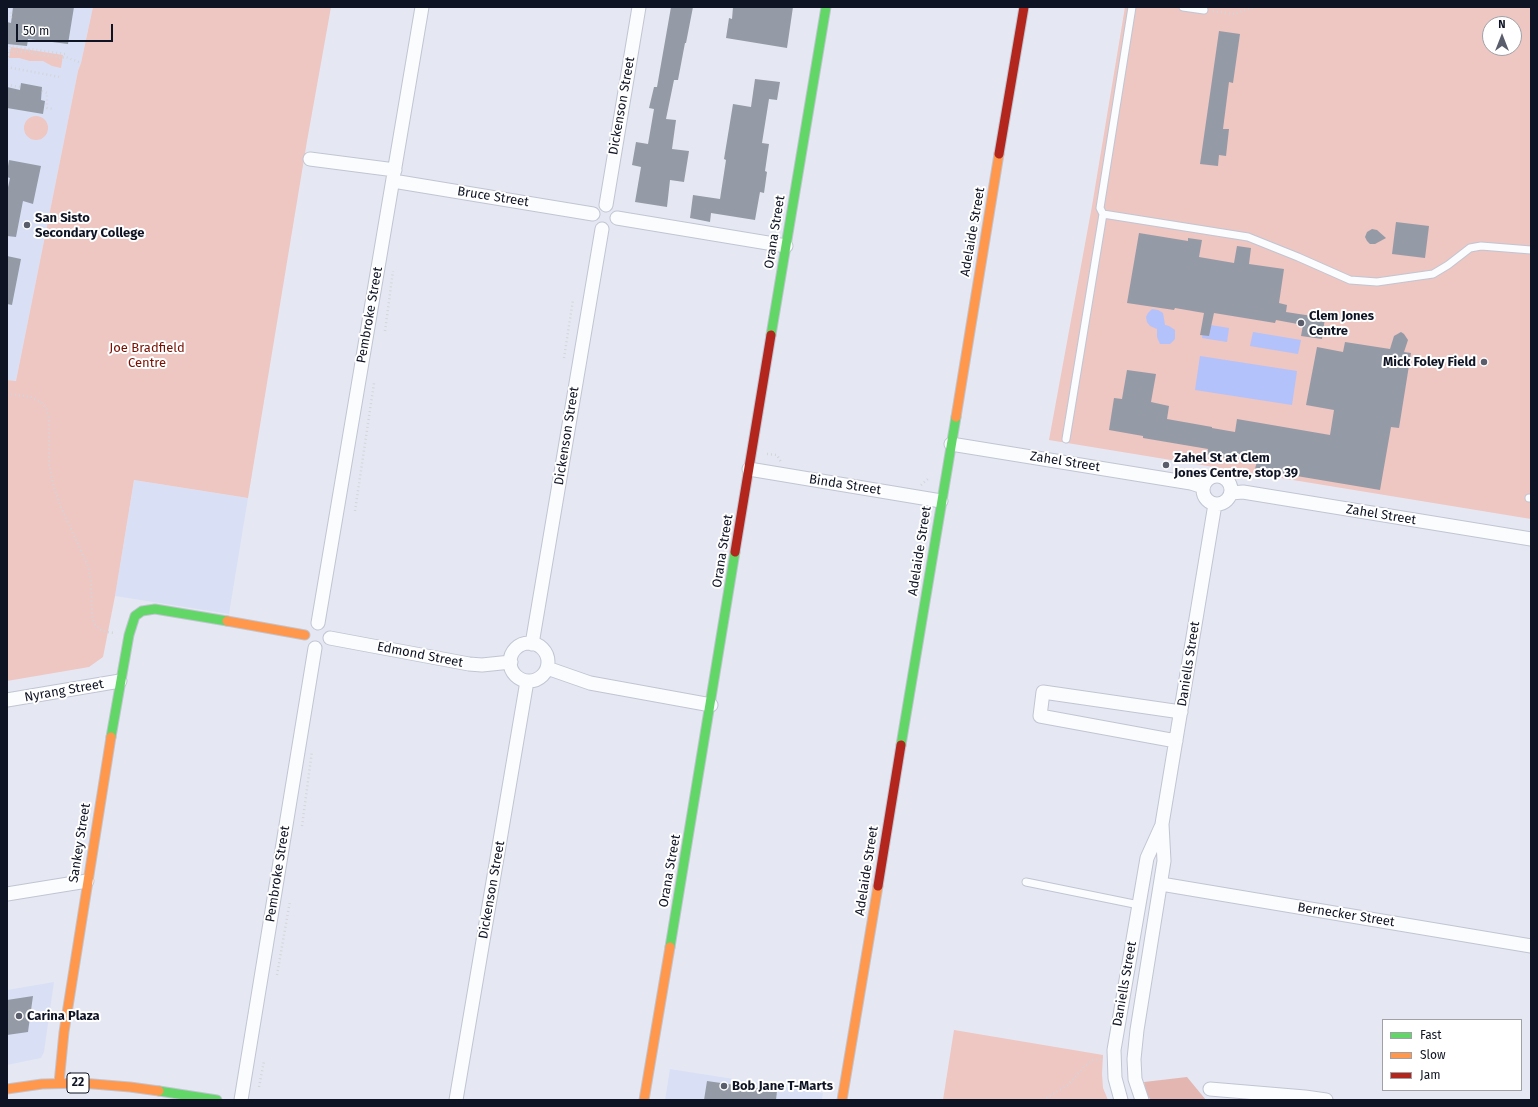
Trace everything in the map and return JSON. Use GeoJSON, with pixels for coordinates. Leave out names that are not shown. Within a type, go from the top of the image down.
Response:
{"type":"FeatureCollection","features":[{"type":"Feature","properties":{"kind":"main road","name":"Orana Street"},"geometry":{"type":"LineString","coordinates":[[644,1100],[711,705],[826,7]]}},
{"type":"Feature","properties":{"kind":"main road","name":"Adelaide Street"},"geometry":{"type":"LineString","coordinates":[[842,1100],[1024,7]]}},
{"type":"Feature","properties":{"kind":"main road","name":"Sankey Street"},"geometry":{"type":"LineString","coordinates":[[59,1084],[64,1032],[87,881],[120,681],[135,616],[142,611],[155,609],[305,635]]}},
{"type":"Feature","properties":{"kind":"main road","name":"22"},"geometry":{"type":"LineString","coordinates":[[7,1088],[59,1084],[108,1085],[217,1100]]}},
{"type":"Feature","properties":{"kind":"main road"},"geometry":{"type":"LineString","coordinates":[[148,1100],[149,1090]]}},
{"type":"Feature","properties":{"kind":"street","name":"Pembroke Street"},"geometry":{"type":"LineString","coordinates":[[318,623],[422,7]]}},
{"type":"Feature","properties":{"kind":"street","name":"Dickenson Street"},"geometry":{"type":"LineString","coordinates":[[606,205],[639,7]]}},
{"type":"Feature","properties":{"kind":"street","name":"Bruce Street"},"geometry":{"type":"LineString","coordinates":[[310,159],[593,214]]}},
{"type":"Feature","properties":{"kind":"street"},"geometry":{"type":"LineString","coordinates":[[606,205],[612,207],[617,218],[614,225],[610,228],[602,229],[596,226],[593,214],[596,208],[606,205]]}},
{"type":"Feature","properties":{"kind":"street"},"geometry":{"type":"LineString","coordinates":[[617,218],[786,246]]}},
{"type":"Feature","properties":{"kind":"street","name":"Dickenson Street"},"geometry":{"type":"LineString","coordinates":[[532,644],[602,229]]}},
{"type":"Feature","properties":{"kind":"street","name":"Zahel Street"},"geometry":{"type":"LineString","coordinates":[[951,444],[1191,482],[1203,487]]}},
{"type":"Feature","properties":{"kind":"street","name":"Binda Street"},"geometry":{"type":"LineString","coordinates":[[749,469],[941,501]]}},
{"type":"Feature","properties":{"kind":"street"},"geometry":{"type":"LineString","coordinates":[[1210,477],[1223,477],[1228,481],[1231,487],[1231,493],[1228,500],[1222,504],[1215,504],[1208,501],[1203,495],[1203,487],[1205,481],[1210,477]]}},
{"type":"Feature","properties":{"kind":"street","name":"Zahel Street"},"geometry":{"type":"LineString","coordinates":[[1231,493],[1243,492],[1531,539]]}},
{"type":"Feature","properties":{"kind":"street","name":"Daniells Street"},"geometry":{"type":"LineString","coordinates":[[1142,1100],[1135,1078],[1134,1059],[1137,1030],[1164,861],[1162,824],[1215,504]]}},
{"type":"Feature","properties":{"kind":"street"},"geometry":{"type":"LineString","coordinates":[[318,623],[329,629],[330,638],[329,642],[323,647],[314,648],[307,644],[305,635],[305,631],[310,625],[318,623]]}},
{"type":"Feature","properties":{"kind":"street","name":"Edmond Street"},"geometry":{"type":"LineString","coordinates":[[330,638],[469,664],[482,665],[510,662]]}},
{"type":"Feature","properties":{"kind":"street"},"geometry":{"type":"LineString","coordinates":[[525,644],[532,644],[542,648],[548,659],[547,668],[541,677],[536,680],[527,681],[517,676],[513,672],[510,662],[515,650],[525,644]]}},
{"type":"Feature","properties":{"kind":"street","name":"Pembroke Street"},"geometry":{"type":"LineString","coordinates":[[241,1100],[314,648]]}},
{"type":"Feature","properties":{"kind":"street"},"geometry":{"type":"LineString","coordinates":[[547,668],[590,683],[711,705]]}},
{"type":"Feature","properties":{"kind":"street","name":"Nyrang Street"},"geometry":{"type":"LineString","coordinates":[[7,700],[120,681]]}},
{"type":"Feature","properties":{"kind":"street","name":"Dickenson Street"},"geometry":{"type":"LineString","coordinates":[[456,1100],[527,681]]}},
{"type":"Feature","properties":{"kind":"street"},"geometry":{"type":"LineString","coordinates":[[1176,741],[1040,716],[1043,692],[1181,712]]}},
{"type":"Feature","properties":{"kind":"street","name":"Daniells Street"},"geometry":{"type":"LineString","coordinates":[[1121,1100],[1115,1078],[1114,1050],[1147,858],[1162,824]]}},
{"type":"Feature","properties":{"kind":"street"},"geometry":{"type":"LineString","coordinates":[[7,894],[87,881]]}},
{"type":"Feature","properties":{"kind":"street","name":"Bernecker Street"},"geometry":{"type":"LineString","coordinates":[[1161,884],[1531,946]]}},
{"type":"Feature","properties":{"kind":"street"},"geometry":{"type":"LineString","coordinates":[[1210,1089],[1230,1096],[1326,1100]]}},
{"type":"Feature","properties":{"kind":"lane"},"geometry":{"type":"LineString","coordinates":[[1066,439],[1103,214],[1100,208],[1132,7]]}},
{"type":"Feature","properties":{"kind":"lane"},"geometry":{"type":"LineString","coordinates":[[1183,7],[1204,10]]}},
{"type":"Feature","properties":{"kind":"lane"},"geometry":{"type":"LineString","coordinates":[[1103,214],[1248,237],[1298,256],[1350,280],[1377,282],[1433,274],[1448,265],[1470,248],[1481,246],[1531,250]]}},
{"type":"Feature","properties":{"kind":"lane"},"geometry":{"type":"LineString","coordinates":[[1026,882],[1139,905]]}},
{"type":"Feature","properties":{"kind":"path"},"geometry":{"type":"LineString","coordinates":[[1204,10],[1234,14],[1254,7]]}},
{"type":"Feature","properties":{"kind":"path"},"geometry":{"type":"LineString","coordinates":[[7,19],[11,17],[12,11]]}},
{"type":"Feature","properties":{"kind":"path"},"geometry":{"type":"LineString","coordinates":[[7,61],[10,45],[29,50],[65,54]]}},
{"type":"Feature","properties":{"kind":"path"},"geometry":{"type":"LineString","coordinates":[[8,50],[18,52],[29,50],[32,53],[54,56],[58,58],[66,57],[82,63]]}},
{"type":"Feature","properties":{"kind":"path"},"geometry":{"type":"LineString","coordinates":[[7,67],[60,77]]}},
{"type":"Feature","properties":{"kind":"path"},"geometry":{"type":"LineString","coordinates":[[7,85],[20,87]]}},
{"type":"Feature","properties":{"kind":"path"},"geometry":{"type":"LineString","coordinates":[[42,91],[47,92],[47,108],[53,110]]}},
{"type":"Feature","properties":{"kind":"path"},"geometry":{"type":"LineString","coordinates":[[384,331],[394,271]]}},
{"type":"Feature","properties":{"kind":"path"},"geometry":{"type":"LineString","coordinates":[[564,358],[573,300]]}},
{"type":"Feature","properties":{"kind":"path"},"geometry":{"type":"LineString","coordinates":[[355,511],[374,384]]}},
{"type":"Feature","properties":{"kind":"path"},"geometry":{"type":"LineString","coordinates":[[7,394],[31,397],[41,402],[47,410],[49,420],[49,464],[53,484],[60,505],[88,566],[91,582],[94,623],[99,629],[107,632],[130,635]]}},
{"type":"Feature","properties":{"kind":"path"},"geometry":{"type":"LineString","coordinates":[[302,826],[313,749]]}},
{"type":"Feature","properties":{"kind":"path"},"geometry":{"type":"LineString","coordinates":[[277,975],[290,901]]}},
{"type":"Feature","properties":{"kind":"path"},"geometry":{"type":"LineString","coordinates":[[1043,1100],[1068,1085],[1085,1066],[1093,1060],[1106,1059]]}},
{"type":"Feature","properties":{"kind":"path"},"geometry":{"type":"LineString","coordinates":[[260,1087],[264,1061]]}},
{"type":"Feature","properties":{"kind":"shaded area","name":"San Sisto Secondary College"},"geometry":{"type":"Polygon","coordinates":[[[7,7],[93,7],[78,71],[16,381],[7,380],[7,7]]]}},
{"type":"Feature","properties":{"kind":"shaded area"},"geometry":{"type":"Polygon","coordinates":[[[134,480],[248,498],[229,614],[115,596],[134,480]]]}},
{"type":"Feature","properties":{"kind":"shaded area"},"geometry":{"type":"Polygon","coordinates":[[[54,982],[44,1052],[41,1058],[7,1065],[7,990],[54,982]]]}},
{"type":"Feature","properties":{"kind":"shaded area"},"geometry":{"type":"Polygon","coordinates":[[[670,1069],[823,1093],[822,1100],[665,1100],[670,1069]]]}},
{"type":"Feature","properties":{"kind":"shaded area"},"geometry":{"type":"Polygon","coordinates":[[[1187,1077],[1206,1100],[1151,1100],[1147,1095],[1144,1082],[1187,1077]]]}},
{"type":"Feature","properties":{"kind":"green space","name":"Joe Bradfield Centre"},"geometry":{"type":"Polygon","coordinates":[[[93,7],[331,7],[307,141],[248,498],[134,480],[115,596],[103,657],[89,667],[7,681],[7,380],[16,381],[78,71],[93,7]]]}},
{"type":"Feature","properties":{"kind":"green space","name":"Clem Jones Centre"},"geometry":{"type":"Polygon","coordinates":[[[1125,7],[1531,7],[1531,519],[1049,440],[1092,206],[1125,7]]]}},
{"type":"Feature","properties":{"kind":"green space"},"geometry":{"type":"Polygon","coordinates":[[[11,47],[63,55],[61,68],[52,66],[43,61],[9,58],[11,47]]]}},
{"type":"Feature","properties":{"kind":"green space"},"geometry":{"type":"Polygon","coordinates":[[[36,116],[44,120],[48,128],[44,136],[36,140],[28,136],[24,128],[28,120],[36,116]]]}},
{"type":"Feature","properties":{"kind":"green space"},"geometry":{"type":"Polygon","coordinates":[[[954,1030],[1103,1055],[1103,1088],[1108,1100],[943,1100],[954,1030]]]}},
{"type":"Feature","properties":{"kind":"water"},"geometry":{"type":"Polygon","coordinates":[[[1152,309],[1163,313],[1165,325],[1175,330],[1175,339],[1170,344],[1160,344],[1157,337],[1157,329],[1150,326],[1147,322],[1146,317],[1152,309]]]}},
{"type":"Feature","properties":{"kind":"water"},"geometry":{"type":"Polygon","coordinates":[[[1204,324],[1229,328],[1227,342],[1202,338],[1204,324]]]}},
{"type":"Feature","properties":{"kind":"water"},"geometry":{"type":"Polygon","coordinates":[[[1253,332],[1301,340],[1298,354],[1250,346],[1253,332]]]}},
{"type":"Feature","properties":{"kind":"water"},"geometry":{"type":"Polygon","coordinates":[[[1200,356],[1297,371],[1292,405],[1195,390],[1200,356]]]}},
{"type":"Feature","properties":{"kind":"building"},"geometry":{"type":"Polygon","coordinates":[[[13,7],[74,7],[68,44],[28,39],[27,46],[7,44],[7,22],[11,23],[13,7]]]}},
{"type":"Feature","properties":{"kind":"building"},"geometry":{"type":"Polygon","coordinates":[[[671,7],[693,7],[678,80],[674,80],[666,119],[676,120],[672,149],[689,151],[684,182],[670,180],[667,207],[635,202],[641,167],[632,165],[636,142],[648,144],[654,109],[649,108],[654,87],[657,87],[671,7]]]}},
{"type":"Feature","properties":{"kind":"building"},"geometry":{"type":"Polygon","coordinates":[[[733,7],[793,7],[787,48],[726,38],[729,18],[732,19],[733,7]]]}},
{"type":"Feature","properties":{"kind":"building"},"geometry":{"type":"Polygon","coordinates":[[[1219,31],[1240,34],[1233,83],[1229,82],[1223,129],[1229,129],[1226,156],[1219,155],[1218,166],[1200,164],[1219,31]]]}},
{"type":"Feature","properties":{"kind":"building"},"geometry":{"type":"Polygon","coordinates":[[[755,79],[780,82],[777,100],[769,99],[762,143],[769,144],[765,171],[767,172],[764,193],[760,192],[755,220],[711,213],[710,222],[690,218],[693,195],[720,199],[726,160],[724,159],[733,104],[751,107],[755,79]]]}},
{"type":"Feature","properties":{"kind":"building"},"geometry":{"type":"Polygon","coordinates":[[[21,83],[42,87],[41,100],[45,101],[43,114],[7,108],[7,87],[20,90],[21,83]]]}},
{"type":"Feature","properties":{"kind":"building"},"geometry":{"type":"Polygon","coordinates":[[[9,160],[41,166],[33,204],[23,201],[16,237],[7,236],[7,192],[10,178],[7,177],[7,172],[9,160]]]}},
{"type":"Feature","properties":{"kind":"building"},"geometry":{"type":"Polygon","coordinates":[[[1396,222],[1429,226],[1425,258],[1392,254],[1396,222]]]}},
{"type":"Feature","properties":{"kind":"building"},"geometry":{"type":"Polygon","coordinates":[[[1372,229],[1377,230],[1386,238],[1375,244],[1370,244],[1365,237],[1367,232],[1372,229]]]}},
{"type":"Feature","properties":{"kind":"building"},"geometry":{"type":"Polygon","coordinates":[[[1139,233],[1188,241],[1188,238],[1202,240],[1199,257],[1234,263],[1237,246],[1251,248],[1249,264],[1284,269],[1279,303],[1287,305],[1286,312],[1325,318],[1322,339],[1301,336],[1303,325],[1276,320],[1275,323],[1214,313],[1209,336],[1200,335],[1204,313],[1175,308],[1174,310],[1127,303],[1139,233]]]}},
{"type":"Feature","properties":{"kind":"building"},"geometry":{"type":"Polygon","coordinates":[[[7,256],[21,259],[12,305],[7,304],[7,256]]]}},
{"type":"Feature","properties":{"kind":"building"},"geometry":{"type":"Polygon","coordinates":[[[1401,332],[1408,340],[1404,352],[1411,353],[1399,428],[1391,427],[1380,490],[1255,469],[1258,457],[1233,453],[1232,459],[1207,455],[1208,449],[1143,438],[1143,436],[1109,430],[1114,398],[1122,399],[1127,370],[1156,374],[1151,402],[1169,406],[1167,419],[1235,432],[1237,419],[1330,435],[1334,410],[1306,405],[1317,347],[1343,352],[1345,342],[1390,349],[1394,336],[1401,332]]]}},
{"type":"Feature","properties":{"kind":"building","name":"Carina Plaza"},"geometry":{"type":"Polygon","coordinates":[[[33,996],[28,1032],[7,1035],[7,1000],[33,996]]]}},
{"type":"Feature","properties":{"kind":"building","name":"Bob Jane T-Marts"},"geometry":{"type":"Polygon","coordinates":[[[707,1081],[777,1091],[776,1100],[704,1100],[707,1081]]]}},
{"type":"Feature","properties":{"kind":"traffic: fast"},"geometry":{"type":"LineString","coordinates":[[771,335],[826,7]]}},
{"type":"Feature","properties":{"kind":"traffic: fast"},"geometry":{"type":"LineString","coordinates":[[901,745],[956,417]]}},
{"type":"Feature","properties":{"kind":"traffic: fast"},"geometry":{"type":"LineString","coordinates":[[670,947],[735,552]]}},
{"type":"Feature","properties":{"kind":"traffic: fast"},"geometry":{"type":"LineString","coordinates":[[111,737],[129,635],[135,616],[142,611],[155,609],[227,621]]}},
{"type":"Feature","properties":{"kind":"traffic: fast"},"geometry":{"type":"LineString","coordinates":[[159,1091],[217,1100]]}},
{"type":"Feature","properties":{"kind":"traffic: slow"},"geometry":{"type":"LineString","coordinates":[[956,417],[999,154]]}},
{"type":"Feature","properties":{"kind":"traffic: slow"},"geometry":{"type":"LineString","coordinates":[[227,621],[305,635]]}},
{"type":"Feature","properties":{"kind":"traffic: slow"},"geometry":{"type":"LineString","coordinates":[[59,1083],[64,1032],[111,737]]}},
{"type":"Feature","properties":{"kind":"traffic: slow"},"geometry":{"type":"LineString","coordinates":[[842,1100],[878,886]]}},
{"type":"Feature","properties":{"kind":"traffic: slow"},"geometry":{"type":"LineString","coordinates":[[644,1100],[670,947]]}},
{"type":"Feature","properties":{"kind":"traffic: slow"},"geometry":{"type":"LineString","coordinates":[[7,1089],[42,1084],[81,1083],[159,1091]]}},
{"type":"Feature","properties":{"kind":"traffic: jam"},"geometry":{"type":"LineString","coordinates":[[999,154],[1024,7]]}},
{"type":"Feature","properties":{"kind":"traffic: jam"},"geometry":{"type":"LineString","coordinates":[[735,552],[771,335]]}},
{"type":"Feature","properties":{"kind":"traffic: jam"},"geometry":{"type":"LineString","coordinates":[[878,886],[901,745]]}},
{"type":"Feature","properties":{"kind":"place","name":"San Sisto Secondary College"},"geometry":{"type":"Point","coordinates":[27,225]}},
{"type":"Feature","properties":{"kind":"place","name":"Clem Jones Centre"},"geometry":{"type":"Point","coordinates":[1301,323]}},
{"type":"Feature","properties":{"kind":"place","name":"Mick Foley Field"},"geometry":{"type":"Point","coordinates":[1484,362]}},
{"type":"Feature","properties":{"kind":"place","name":"Zahel St at Clem Jones Centre, stop 39"},"geometry":{"type":"Point","coordinates":[1166,465]}},
{"type":"Feature","properties":{"kind":"place","name":"Carina Plaza"},"geometry":{"type":"Point","coordinates":[19,1016]}},
{"type":"Feature","properties":{"kind":"place","name":"Bob Jane T-Marts"},"geometry":{"type":"Point","coordinates":[724,1086]}}]}
